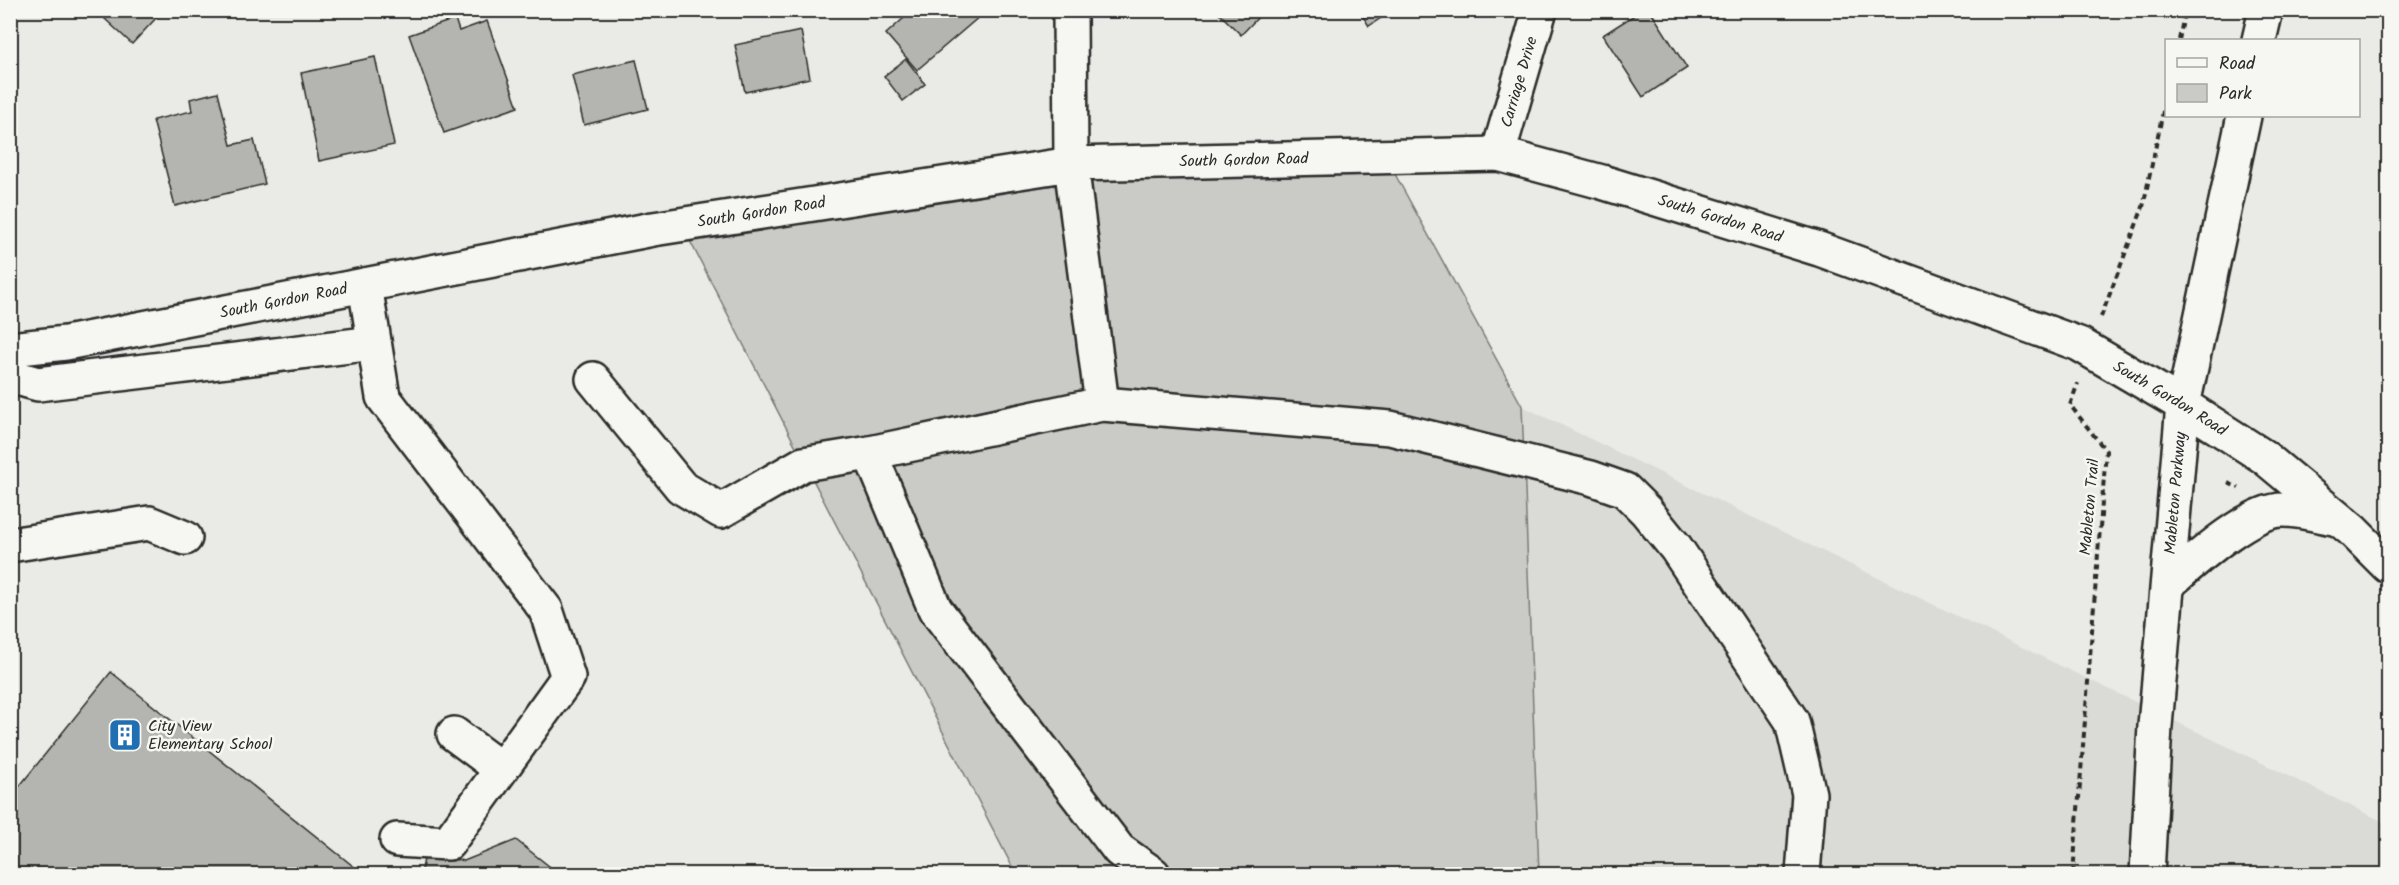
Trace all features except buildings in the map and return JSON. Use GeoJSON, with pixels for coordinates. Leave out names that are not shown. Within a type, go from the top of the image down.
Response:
{"type":"FeatureCollection","features":[{"type":"Feature","properties":{"kind":"street"},"geometry":{"type":"LineString","coordinates":[[1070,10],[1071,164],[1102,404]]}},
{"type":"Feature","properties":{"kind":"street","name":"Carriage Drive"},"geometry":{"type":"LineString","coordinates":[[1498,154],[1540,10]]}},
{"type":"Feature","properties":{"kind":"street"},"geometry":{"type":"LineString","coordinates":[[2259,39],[2266,10]]}},
{"type":"Feature","properties":{"kind":"street","name":"Mableton Parkway"},"geometry":{"type":"LineString","coordinates":[[2147,874],[2155,726],[2183,405],[2244,117]]}},
{"type":"Feature","properties":{"kind":"street","name":"South Gordon Road"},"geometry":{"type":"LineString","coordinates":[[10,349],[66,343],[653,229],[1071,164],[1498,154],[1602,182],[1819,249],[2079,344],[2183,405],[2264,457],[2338,519],[2388,566]]}},
{"type":"Feature","properties":{"kind":"street"},"geometry":{"type":"LineString","coordinates":[[365,285],[383,397],[546,610],[568,677],[448,843],[397,840]]}},
{"type":"Feature","properties":{"kind":"street"},"geometry":{"type":"LineString","coordinates":[[10,376],[38,384],[374,344]]}},
{"type":"Feature","properties":{"kind":"street"},"geometry":{"type":"LineString","coordinates":[[593,379],[681,487],[721,512],[803,464],[870,453],[1102,404],[1390,428],[1591,478],[1625,490],[1646,511],[1676,548],[1791,721],[1809,794],[1803,874]]}},
{"type":"Feature","properties":{"kind":"street"},"geometry":{"type":"LineString","coordinates":[[870,453],[934,609],[1119,850],[1153,874]]}},
{"type":"Feature","properties":{"kind":"street"},"geometry":{"type":"LineString","coordinates":[[2168,584],[2203,554],[2250,521],[2281,510],[2338,519]]}},
{"type":"Feature","properties":{"kind":"street"},"geometry":{"type":"LineString","coordinates":[[10,545],[149,524],[185,538]]}},
{"type":"Feature","properties":{"kind":"street"},"geometry":{"type":"LineString","coordinates":[[454,734],[501,769]]}},
{"type":"Feature","properties":{"kind":"path"},"geometry":{"type":"LineString","coordinates":[[2179,39],[2185,10]]}},
{"type":"Feature","properties":{"kind":"path","name":"Mableton Trail"},"geometry":{"type":"LineString","coordinates":[[2073,874],[2106,451],[2070,405],[2116,273],[2143,207],[2165,101]]}},
{"type":"Feature","properties":{"kind":"shaded area"},"geometry":{"type":"Polygon","coordinates":[[[1522,406],[2388,824],[2388,874],[1539,874],[1522,406]]]}},
{"type":"Feature","properties":{"kind":"green space"},"geometry":{"type":"Polygon","coordinates":[[[1379,145],[1522,406],[1539,874],[1016,874],[688,237],[866,208],[1379,145]]]}},
{"type":"Feature","properties":{"kind":"place","name":"City View Elementary School"},"geometry":{"type":"Point","coordinates":[125,735]}}]}
